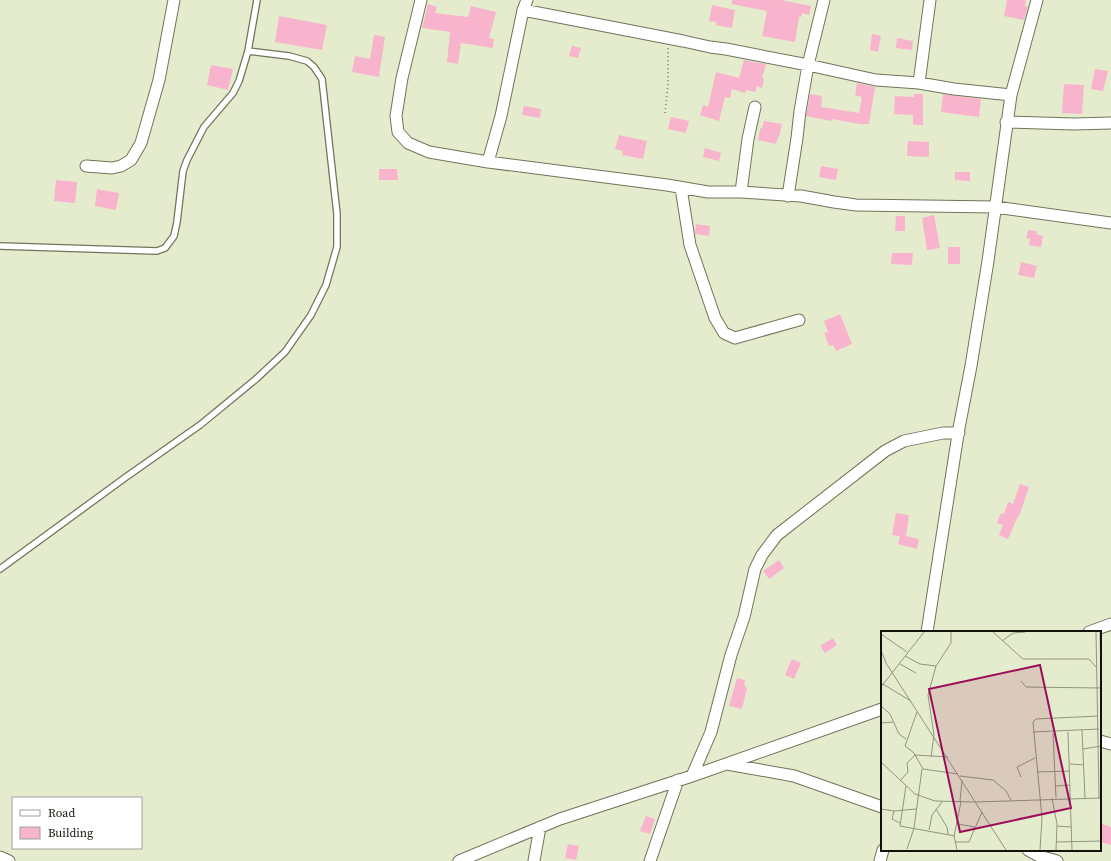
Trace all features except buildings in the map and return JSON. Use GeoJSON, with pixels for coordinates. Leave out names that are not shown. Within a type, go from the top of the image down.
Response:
{"type":"FeatureCollection","features":[{"type":"Feature","properties":{"kind":"street"},"geometry":{"type":"LineString","coordinates":[[86,166],[112,168],[121,166],[131,160],[141,143],[159,80],[174,0]]}},
{"type":"Feature","properties":{"kind":"street"},"geometry":{"type":"LineString","coordinates":[[421,0],[402,78],[396,116],[398,132],[408,143],[429,152],[488,162],[708,192],[741,192],[801,196],[856,204],[995,207],[1111,223]]}},
{"type":"Feature","properties":{"kind":"street"},"geometry":{"type":"LineString","coordinates":[[788,196],[808,65],[824,0]]}},
{"type":"Feature","properties":{"kind":"street"},"geometry":{"type":"LineString","coordinates":[[919,83],[930,0]]}},
{"type":"Feature","properties":{"kind":"street"},"geometry":{"type":"LineString","coordinates":[[926,631],[958,433],[988,261],[1006,122],[1011,95],[1037,0]]}},
{"type":"Feature","properties":{"kind":"street"},"geometry":{"type":"LineString","coordinates":[[488,162],[501,116],[525,5],[710,48],[808,65],[876,80],[919,83],[954,89],[1011,95]]}},
{"type":"Feature","properties":{"kind":"street"},"geometry":{"type":"LineString","coordinates":[[741,192],[748,139],[755,107]]}},
{"type":"Feature","properties":{"kind":"street"},"geometry":{"type":"LineString","coordinates":[[1006,122],[1074,124],[1111,123]]}},
{"type":"Feature","properties":{"kind":"street"},"geometry":{"type":"LineString","coordinates":[[681,188],[690,245],[715,318],[724,333],[735,338],[799,320]]}},
{"type":"Feature","properties":{"kind":"street"},"geometry":{"type":"LineString","coordinates":[[692,776],[711,732],[731,655],[744,617],[755,569],[762,555],[777,535],[885,451],[904,441],[943,433],[958,433]]}},
{"type":"Feature","properties":{"kind":"street"},"geometry":{"type":"LineString","coordinates":[[1093,631],[1111,624]]}},
{"type":"Feature","properties":{"kind":"street"},"geometry":{"type":"LineString","coordinates":[[459,861],[560,819],[692,776],[881,709]]}},
{"type":"Feature","properties":{"kind":"street"},"geometry":{"type":"LineString","coordinates":[[727,764],[794,776],[881,806]]}},
{"type":"Feature","properties":{"kind":"street"},"geometry":{"type":"LineString","coordinates":[[650,861],[678,780]]}},
{"type":"Feature","properties":{"kind":"street"},"geometry":{"type":"LineString","coordinates":[[534,861],[540,827]]}},
{"type":"Feature","properties":{"kind":"street"},"geometry":{"type":"LineString","coordinates":[[880,861],[882,851]]}},
{"type":"Feature","properties":{"kind":"street"},"geometry":{"type":"LineString","coordinates":[[1030,851],[1039,856],[1053,857]]}},
{"type":"Feature","properties":{"kind":"street"},"geometry":{"type":"LineString","coordinates":[[0,857],[9,861]]}},
{"type":"Feature","properties":{"kind":"lane"},"geometry":{"type":"LineString","coordinates":[[0,246],[157,251],[164,248],[174,236],[183,171],[187,160],[204,127],[233,93],[239,81],[248,51],[257,0]]}},
{"type":"Feature","properties":{"kind":"lane"},"geometry":{"type":"LineString","coordinates":[[0,569],[200,425],[256,379],[285,352],[311,316],[326,285],[337,247],[337,214],[322,79],[314,67],[307,61],[289,56],[248,51]]}},
{"type":"Feature","properties":{"kind":"path"},"geometry":{"type":"LineString","coordinates":[[665,113],[668,84],[668,38]]}}]}
